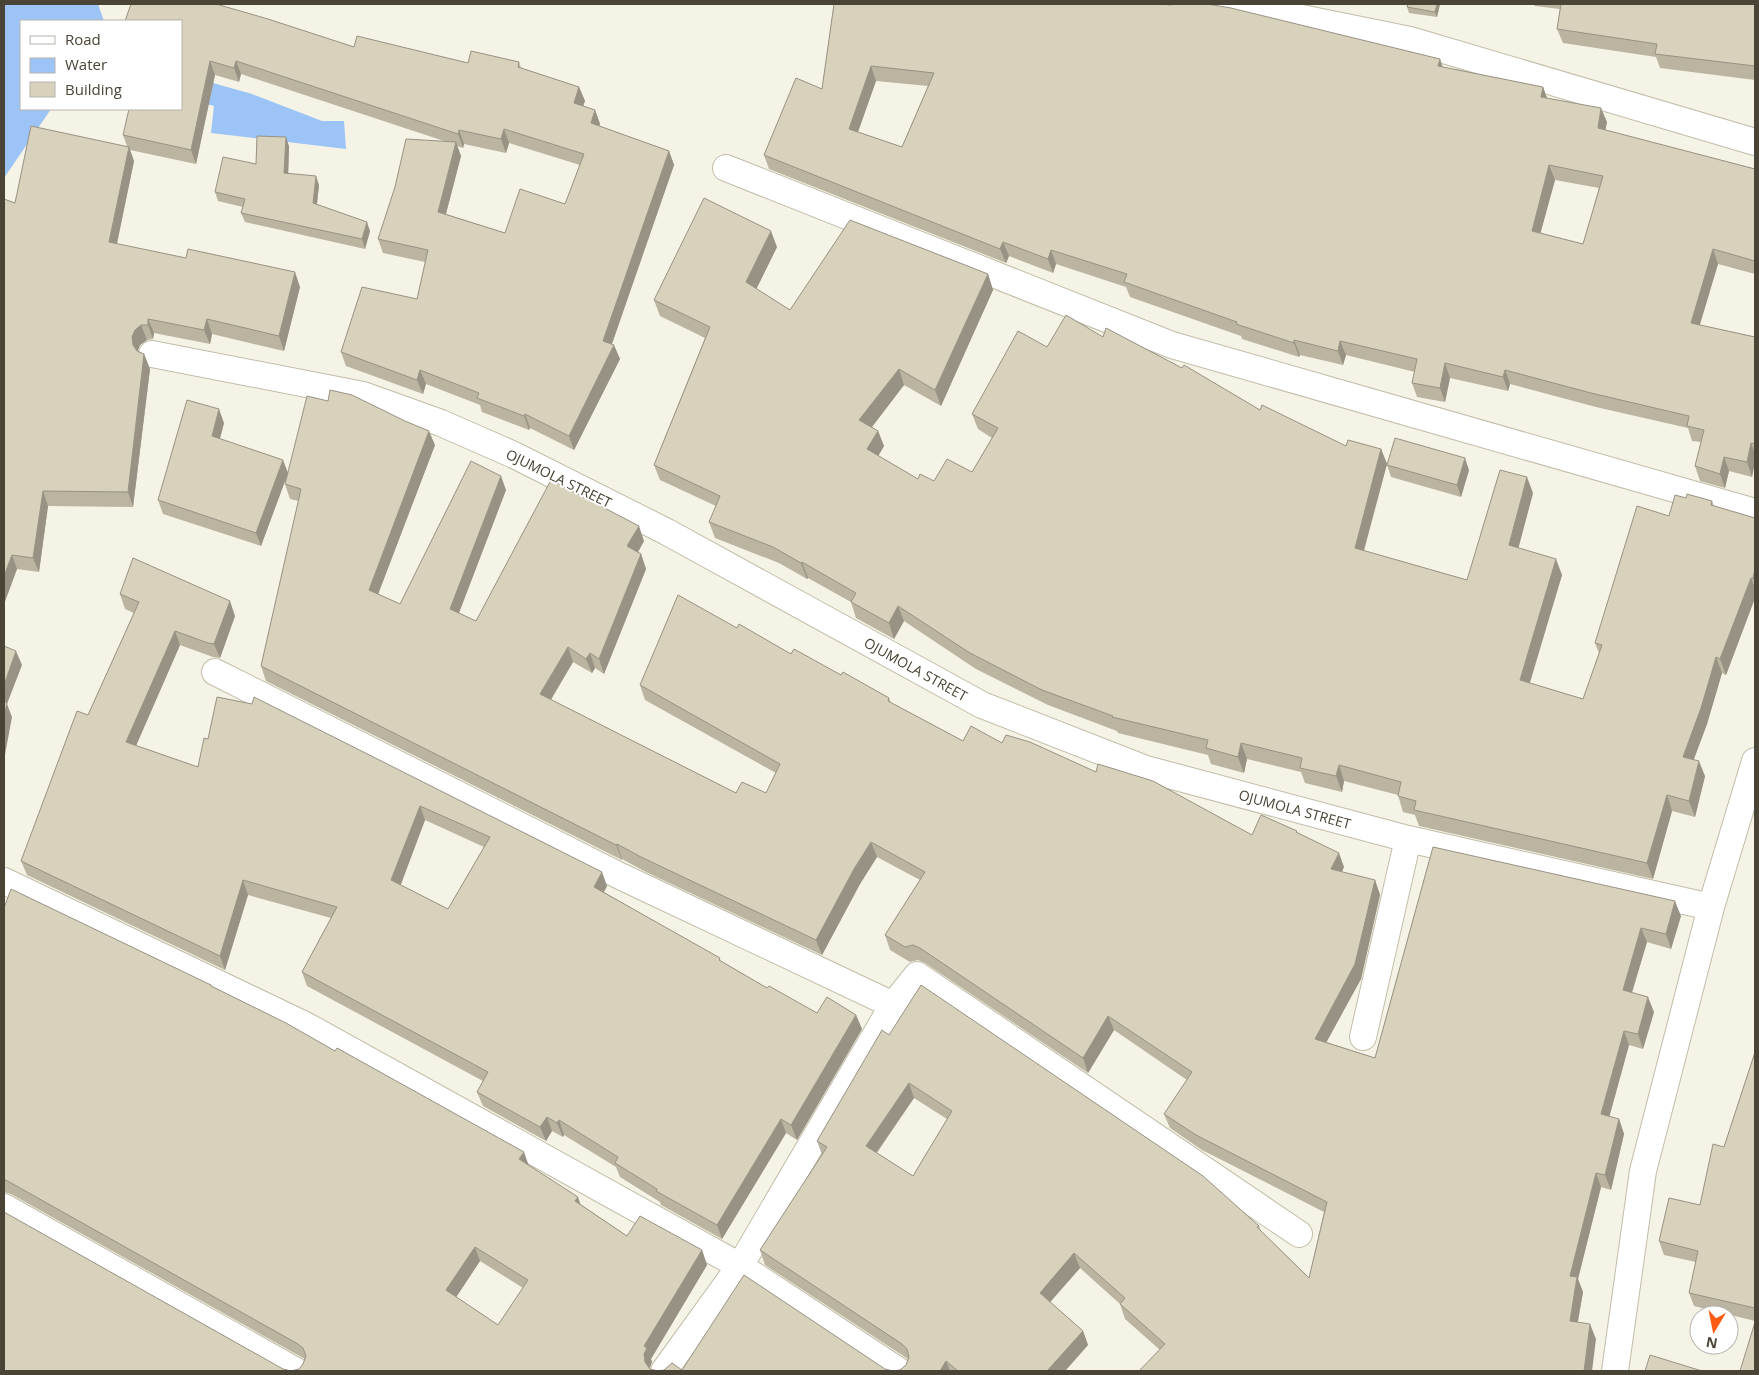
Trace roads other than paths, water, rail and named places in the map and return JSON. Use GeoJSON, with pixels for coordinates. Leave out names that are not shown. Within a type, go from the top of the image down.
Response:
{"type":"FeatureCollection","features":[{"type":"Feature","properties":{"kind":"street"},"geometry":{"type":"LineString","coordinates":[[1216,4],[1272,12],[1410,40],[1755,142]]}},
{"type":"Feature","properties":{"kind":"street"},"geometry":{"type":"LineString","coordinates":[[726,168],[1172,345],[1755,512]]}},
{"type":"Feature","properties":{"kind":"street","name":"OJUMOLA STREET"},"geometry":{"type":"LineString","coordinates":[[152,354],[363,395],[441,423],[514,455],[667,532],[982,705],[1146,769],[1408,839],[1711,907]]}},
{"type":"Feature","properties":{"kind":"street"},"geometry":{"type":"LineString","coordinates":[[215,672],[620,876],[893,1005]]}},
{"type":"Feature","properties":{"kind":"street"},"geometry":{"type":"LineString","coordinates":[[1615,1371],[1643,1170],[1711,907],[1755,761]]}},
{"type":"Feature","properties":{"kind":"street"},"geometry":{"type":"LineString","coordinates":[[1363,1037],[1408,839]]}},
{"type":"Feature","properties":{"kind":"street"},"geometry":{"type":"LineString","coordinates":[[4,881],[307,1026],[740,1266],[899,1371]]}},
{"type":"Feature","properties":{"kind":"street"},"geometry":{"type":"LineString","coordinates":[[664,1371],[740,1266],[893,1005],[917,975],[1299,1234]]}},
{"type":"Feature","properties":{"kind":"street"},"geometry":{"type":"LineString","coordinates":[[4,1207],[296,1371]]}},
{"type":"Feature","properties":{"kind":"water"},"geometry":{"type":"Polygon","coordinates":[[[4,4],[98,4],[104,20],[20,20],[20,110],[50,110],[4,178],[4,4]]]}},
{"type":"Feature","properties":{"kind":"water"},"geometry":{"type":"Polygon","coordinates":[[[182,74],[252,94],[322,121],[344,121],[346,149],[211,133],[214,106],[182,97],[182,74]]]}}]}
